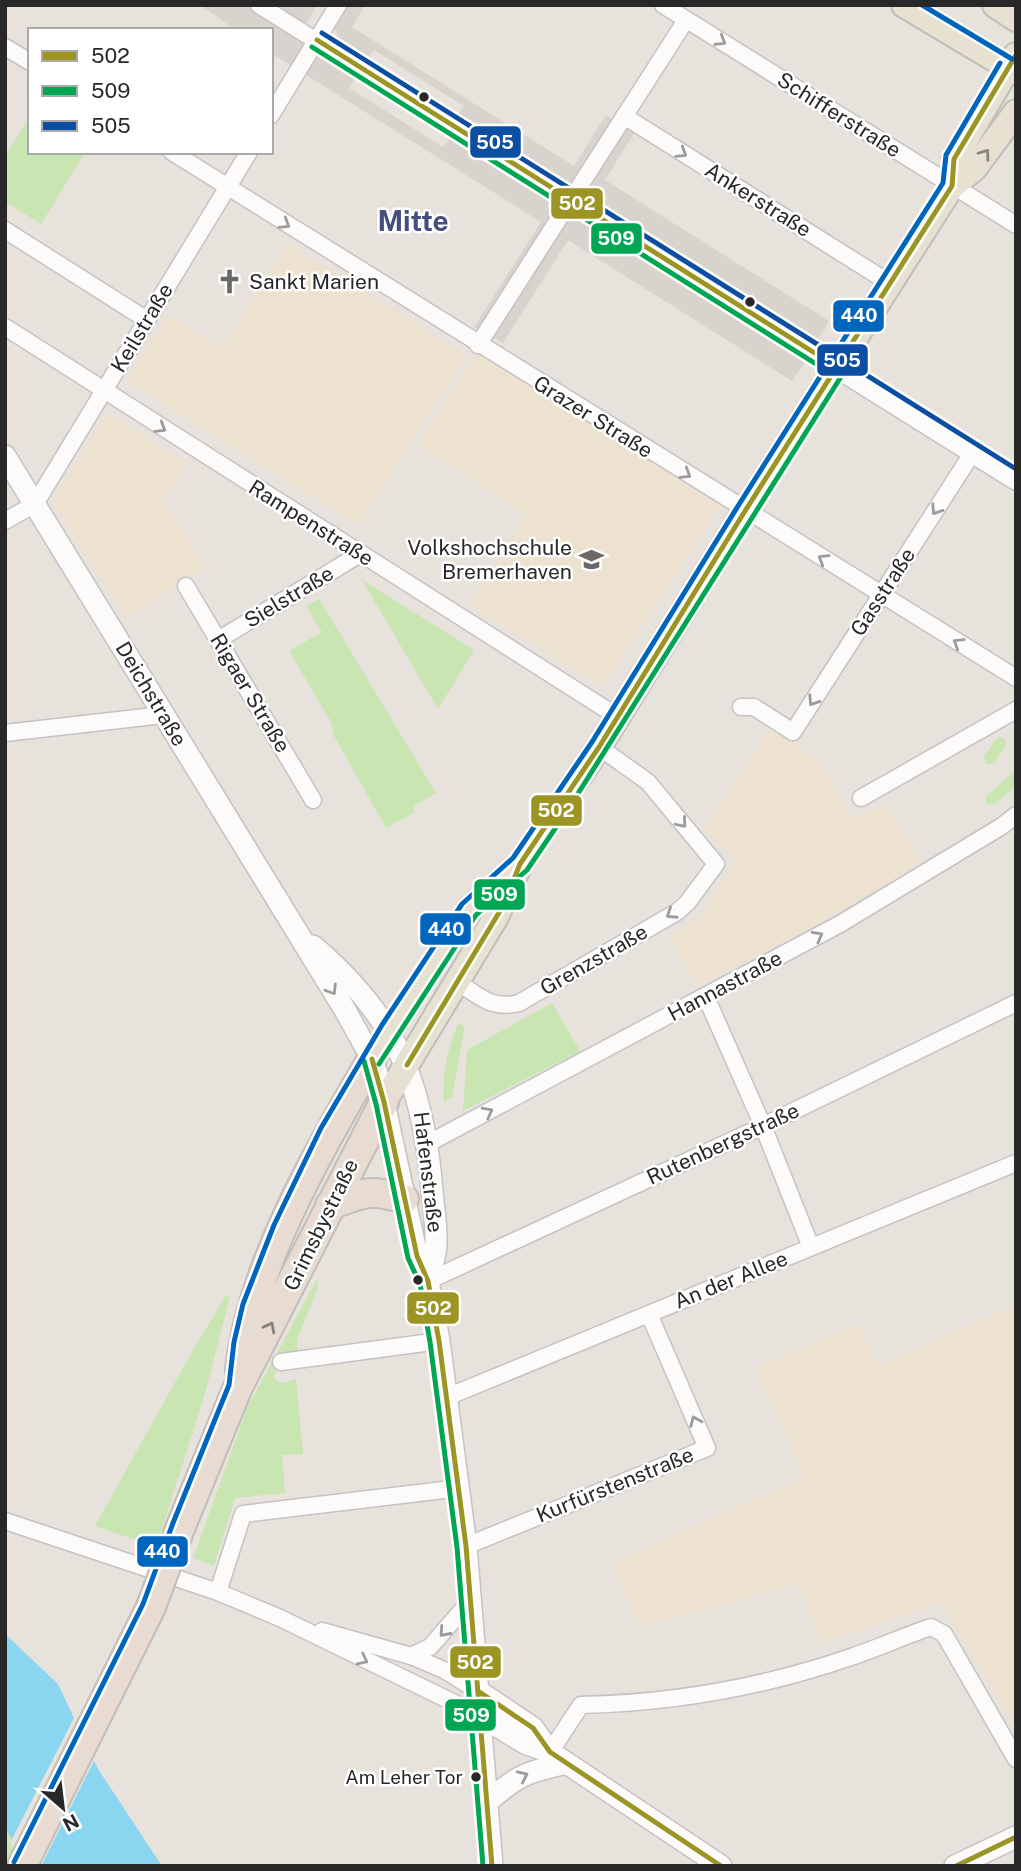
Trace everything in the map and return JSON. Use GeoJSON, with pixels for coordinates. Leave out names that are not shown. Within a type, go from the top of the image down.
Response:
{"type":"FeatureCollection","features":[{"type":"Feature","properties":{"kind":"highway","name":"Grimsbystraße"},"geometry":{"type":"LineString","coordinates":[[238,1387],[243,1343],[251,1307],[282,1230],[329,1132],[372,1059]]}},
{"type":"Feature","properties":{"kind":"highway","name":"Grimsbystraße"},"geometry":{"type":"LineString","coordinates":[[22,1866],[151,1607],[181,1525],[238,1387],[384,1102]]}},
{"type":"Feature","properties":{"kind":"highway"},"geometry":{"type":"LineString","coordinates":[[330,1205],[362,1193],[379,1191],[404,1199]]}},
{"type":"Feature","properties":{"kind":"main road"},"geometry":{"type":"LineString","coordinates":[[904,5],[1013,65],[954,159],[953,186]]}},
{"type":"Feature","properties":{"kind":"main road"},"geometry":{"type":"LineString","coordinates":[[372,1059],[469,909],[520,864],[599,747],[745,511],[953,186],[974,169],[1016,112]]}},
{"type":"Feature","properties":{"kind":"main road"},"geometry":{"type":"LineString","coordinates":[[837,368],[1016,479]]}},
{"type":"Feature","properties":{"kind":"main road","name":"Deichstraße"},"geometry":{"type":"LineString","coordinates":[[5,456],[345,1010],[372,1059]]}},
{"type":"Feature","properties":{"kind":"main road","name":"Grimsbystraße"},"geometry":{"type":"LineString","coordinates":[[384,1102],[503,906],[520,864]]}},
{"type":"Feature","properties":{"kind":"main road","name":"Deichstraße"},"geometry":{"type":"LineString","coordinates":[[296,932],[332,962],[389,1030],[407,1065]]}},
{"type":"Feature","properties":{"kind":"main road","name":"Hafenstraße"},"geometry":{"type":"LineString","coordinates":[[372,1059],[417,1255],[428,1280],[439,1341],[466,1546],[492,1866]]}},
{"type":"Feature","properties":{"kind":"main road","name":"Hafenstraße"},"geometry":{"type":"LineString","coordinates":[[407,1065],[420,1105],[427,1144],[436,1245],[428,1280]]}},
{"type":"Feature","properties":{"kind":"main road"},"geometry":{"type":"LineString","coordinates":[[478,1691],[533,1728],[558,1758]]}},
{"type":"Feature","properties":{"kind":"main road"},"geometry":{"type":"LineString","coordinates":[[479,1715],[525,1743],[558,1758],[717,1864]]}},
{"type":"Feature","properties":{"kind":"main road"},"geometry":{"type":"LineString","coordinates":[[486,1803],[511,1781],[558,1758]]}},
{"type":"Feature","properties":{"kind":"main road"},"geometry":{"type":"LineString","coordinates":[[955,1866],[1016,1837]]}},
{"type":"Feature","properties":{"kind":"street"},"geometry":{"type":"LineString","coordinates":[[259,5],[837,368]]}},
{"type":"Feature","properties":{"kind":"street"},"geometry":{"type":"LineString","coordinates":[[273,112],[338,5]]}},
{"type":"Feature","properties":{"kind":"street","name":"Schifferstraße"},"geometry":{"type":"LineString","coordinates":[[663,5],[1016,225]]}},
{"type":"Feature","properties":{"kind":"street"},"geometry":{"type":"LineString","coordinates":[[478,345],[686,20]]}},
{"type":"Feature","properties":{"kind":"street"},"geometry":{"type":"LineString","coordinates":[[5,47],[28,61]]}},
{"type":"Feature","properties":{"kind":"street","name":"Ankerstraße"},"geometry":{"type":"LineString","coordinates":[[624,116],[891,284]]}},
{"type":"Feature","properties":{"kind":"street","name":"Grazer Straße"},"geometry":{"type":"LineString","coordinates":[[175,154],[1016,678]]}},
{"type":"Feature","properties":{"kind":"street","name":"Keilstraße"},"geometry":{"type":"LineString","coordinates":[[35,504],[248,154]]}},
{"type":"Feature","properties":{"kind":"street"},"geometry":{"type":"LineString","coordinates":[[5,230],[147,320]]}},
{"type":"Feature","properties":{"kind":"street","name":"Rampenstraße"},"geometry":{"type":"LineString","coordinates":[[5,327],[618,717]]}},
{"type":"Feature","properties":{"kind":"street","name":"Gasstraße"},"geometry":{"type":"LineString","coordinates":[[741,707],[754,707],[793,732],[973,452]]}},
{"type":"Feature","properties":{"kind":"street"},"geometry":{"type":"LineString","coordinates":[[5,522],[35,504]]}},
{"type":"Feature","properties":{"kind":"street","name":"Sielstraße"},"geometry":{"type":"LineString","coordinates":[[218,640],[360,554]]}},
{"type":"Feature","properties":{"kind":"street","name":"Rigaer Straße"},"geometry":{"type":"LineString","coordinates":[[186,586],[313,800]]}},
{"type":"Feature","properties":{"kind":"street"},"geometry":{"type":"LineString","coordinates":[[861,798],[1016,710]]}},
{"type":"Feature","properties":{"kind":"street"},"geometry":{"type":"LineString","coordinates":[[5,733],[163,715]]}},
{"type":"Feature","properties":{"kind":"street","name":"Grenzstraße"},"geometry":{"type":"LineString","coordinates":[[456,981],[495,1005],[506,1007],[519,1003],[677,912],[688,902],[716,864],[648,782],[599,747]]}},
{"type":"Feature","properties":{"kind":"street","name":"Hannastraße"},"geometry":{"type":"LineString","coordinates":[[427,1144],[840,924],[1016,815]]}},
{"type":"Feature","properties":{"kind":"street"},"geometry":{"type":"LineString","coordinates":[[706,997],[763,1126],[811,1247]]}},
{"type":"Feature","properties":{"kind":"street","name":"Rutenbergstraße"},"geometry":{"type":"LineString","coordinates":[[428,1280],[763,1126],[1016,1003]]}},
{"type":"Feature","properties":{"kind":"street","name":"An der Allee"},"geometry":{"type":"LineString","coordinates":[[447,1397],[1016,1163]]}},
{"type":"Feature","properties":{"kind":"street","name":"Kurfürstenstraße"},"geometry":{"type":"LineString","coordinates":[[466,1546],[707,1448],[649,1314]]}},
{"type":"Feature","properties":{"kind":"street"},"geometry":{"type":"LineString","coordinates":[[281,1363],[439,1341]]}},
{"type":"Feature","properties":{"kind":"street"},"geometry":{"type":"LineString","coordinates":[[218,1592],[243,1514],[460,1488]]}},
{"type":"Feature","properties":{"kind":"street"},"geometry":{"type":"LineString","coordinates":[[5,1521],[218,1592],[280,1618],[479,1715]]}},
{"type":"Feature","properties":{"kind":"street"},"geometry":{"type":"LineString","coordinates":[[411,1656],[430,1647],[471,1600]]}},
{"type":"Feature","properties":{"kind":"street"},"geometry":{"type":"LineString","coordinates":[[280,1618],[411,1656],[444,1670],[478,1691]]}},
{"type":"Feature","properties":{"kind":"street"},"geometry":{"type":"LineString","coordinates":[[558,1758],[582,1706],[690,1696],[781,1678],[852,1657],[931,1627],[944,1634],[1016,1759]]}},
{"type":"Feature","properties":{"kind":"shaded area"},"geometry":{"type":"Polygon","coordinates":[[[200,5],[317,5],[298,38],[356,76],[349,88],[443,147],[451,136],[807,359],[792,381],[568,240],[503,343],[474,327],[541,222],[273,54],[273,28],[233,28],[200,5]]]}},
{"type":"Feature","properties":{"kind":"shaded area"},"geometry":{"type":"Polygon","coordinates":[[[345,5],[365,5],[352,27],[574,166],[606,115],[635,132],[605,180],[829,321],[815,344],[456,119],[464,106],[374,50],[365,62],[341,46],[334,26],[345,5]]]}},
{"type":"Feature","properties":{"kind":"shaded area"},"geometry":{"type":"Polygon","coordinates":[[[288,244],[466,356],[358,525],[127,381],[168,315],[222,348],[288,244]]]}},
{"type":"Feature","properties":{"kind":"shaded area","name":"Volkshochschule Bremerhaven"},"geometry":{"type":"Polygon","coordinates":[[[478,352],[720,506],[603,687],[470,605],[527,515],[418,445],[478,352]]]}},
{"type":"Feature","properties":{"kind":"shaded area"},"geometry":{"type":"Polygon","coordinates":[[[107,414],[189,464],[162,499],[206,567],[125,617],[52,501],[107,414]]]}},
{"type":"Feature","properties":{"kind":"shaded area"},"geometry":{"type":"Polygon","coordinates":[[[770,729],[818,760],[852,819],[886,804],[920,862],[901,872],[899,877],[878,890],[698,987],[669,935],[701,917],[736,860],[704,830],[770,729]]]}},
{"type":"Feature","properties":{"kind":"shaded area"},"geometry":{"type":"Polygon","coordinates":[[[1016,1305],[1016,1728],[941,1602],[822,1643],[799,1583],[640,1627],[612,1563],[804,1477],[755,1368],[857,1324],[879,1365],[1016,1305]]]}},
{"type":"Feature","properties":{"kind":"green space"},"geometry":{"type":"Polygon","coordinates":[[[28,120],[28,154],[84,154],[41,224],[5,202],[5,156],[28,120]]]}},
{"type":"Feature","properties":{"kind":"green space"},"geometry":{"type":"Polygon","coordinates":[[[362,580],[474,650],[438,709],[362,580]]]}},
{"type":"Feature","properties":{"kind":"green space"},"geometry":{"type":"Polygon","coordinates":[[[319,599],[436,793],[415,805],[413,813],[386,828],[334,736],[331,722],[289,651],[322,632],[306,606],[319,599]]]}},
{"type":"Feature","properties":{"kind":"green space"},"geometry":{"type":"Polygon","coordinates":[[[1001,737],[1005,739],[1006,745],[994,763],[986,764],[984,756],[995,740],[1001,737]]]}},
{"type":"Feature","properties":{"kind":"green space"},"geometry":{"type":"Polygon","coordinates":[[[1016,770],[1016,786],[995,804],[987,805],[985,797],[1016,770]]]}},
{"type":"Feature","properties":{"kind":"green space"},"geometry":{"type":"Polygon","coordinates":[[[552,1003],[580,1051],[463,1111],[467,1050],[552,1003]]]}},
{"type":"Feature","properties":{"kind":"green space"},"geometry":{"type":"Polygon","coordinates":[[[458,1024],[465,1026],[452,1097],[444,1102],[446,1062],[458,1024]]]}},
{"type":"Feature","properties":{"kind":"green space"},"geometry":{"type":"Polygon","coordinates":[[[317,1279],[318,1288],[297,1339],[298,1354],[278,1361],[274,1379],[282,1383],[296,1379],[303,1454],[282,1455],[285,1493],[235,1498],[214,1566],[193,1558],[248,1406],[317,1279]]]}},
{"type":"Feature","properties":{"kind":"green space"},"geometry":{"type":"Polygon","coordinates":[[[226,1295],[230,1297],[204,1397],[156,1547],[95,1526],[193,1350],[226,1295]]]}},
{"type":"Feature","properties":{"kind":"green space"},"geometry":{"type":"Polygon","coordinates":[[[5,1827],[27,1866],[5,1866],[5,1827]]]}},
{"type":"Feature","properties":{"kind":"water"},"geometry":{"type":"Polygon","coordinates":[[[5,1634],[58,1684],[98,1769],[162,1866],[27,1866],[5,1827],[5,1634]]]}},
{"type":"Feature","properties":{"kind":"pier"},"geometry":{"type":"Polygon","coordinates":[[[76,1714],[96,1757],[41,1866],[23,1866],[10,1843],[76,1714]]]}},
{"type":"Feature","properties":{"kind":"transit line","name":"440"},"geometry":{"type":"LineString","coordinates":[[922,5],[1012,59]]}},
{"type":"Feature","properties":{"kind":"transit line","name":"505"},"geometry":{"type":"LineString","coordinates":[[322,33],[1016,469]]}},
{"type":"Feature","properties":{"kind":"transit line","name":"502"},"geometry":{"type":"LineString","coordinates":[[317,40],[837,367]]}},
{"type":"Feature","properties":{"kind":"transit line","name":"509"},"geometry":{"type":"LineString","coordinates":[[312,47],[832,374]]}},
{"type":"Feature","properties":{"kind":"transit line","name":"502"},"geometry":{"type":"LineString","coordinates":[[407,1065],[503,906],[520,864],[599,747],[745,511],[952,186],[954,159],[1016,55]]}},
{"type":"Feature","properties":{"kind":"transit line","name":"440"},"geometry":{"type":"LineString","coordinates":[[14,1862],[143,1604],[229,1385],[234,1342],[243,1304],[274,1225],[321,1128],[382,1025],[462,904],[513,858],[592,742],[943,183],[946,155],[1000,63]]}},
{"type":"Feature","properties":{"kind":"transit line","name":"509"},"geometry":{"type":"LineString","coordinates":[[379,1064],[476,915],[527,870],[567,811],[844,372]]}},
{"type":"Feature","properties":{"kind":"transit line","name":"502"},"geometry":{"type":"LineString","coordinates":[[372,1059],[384,1102],[417,1256],[428,1281],[439,1341],[466,1546],[492,1866]]}},
{"type":"Feature","properties":{"kind":"transit line","name":"509"},"geometry":{"type":"LineString","coordinates":[[364,1061],[376,1104],[408,1258],[420,1284],[430,1342],[457,1547],[483,1866]]}},
{"type":"Feature","properties":{"kind":"transit line","name":"502"},"geometry":{"type":"LineString","coordinates":[[478,1691],[533,1728],[550,1752],[721,1866]]}},
{"type":"Feature","properties":{"kind":"transit line","name":"502"},"geometry":{"type":"LineString","coordinates":[[956,1866],[1016,1837]]}},
{"type":"Feature","properties":{"kind":"place","name":"Sankt Marien"},"geometry":{"type":"Point","coordinates":[229,282]}},
{"type":"Feature","properties":{"kind":"place","name":"Volkshochschule Bremerhaven"},"geometry":{"type":"Point","coordinates":[592,560]}},
{"type":"Feature","properties":{"kind":"place","name":"Am Leher Tor"},"geometry":{"type":"Point","coordinates":[476,1777]}},
{"type":"Feature","properties":{"kind":"district","name":"Mitte"},"geometry":{"type":"Point","coordinates":[413,221]}}]}
